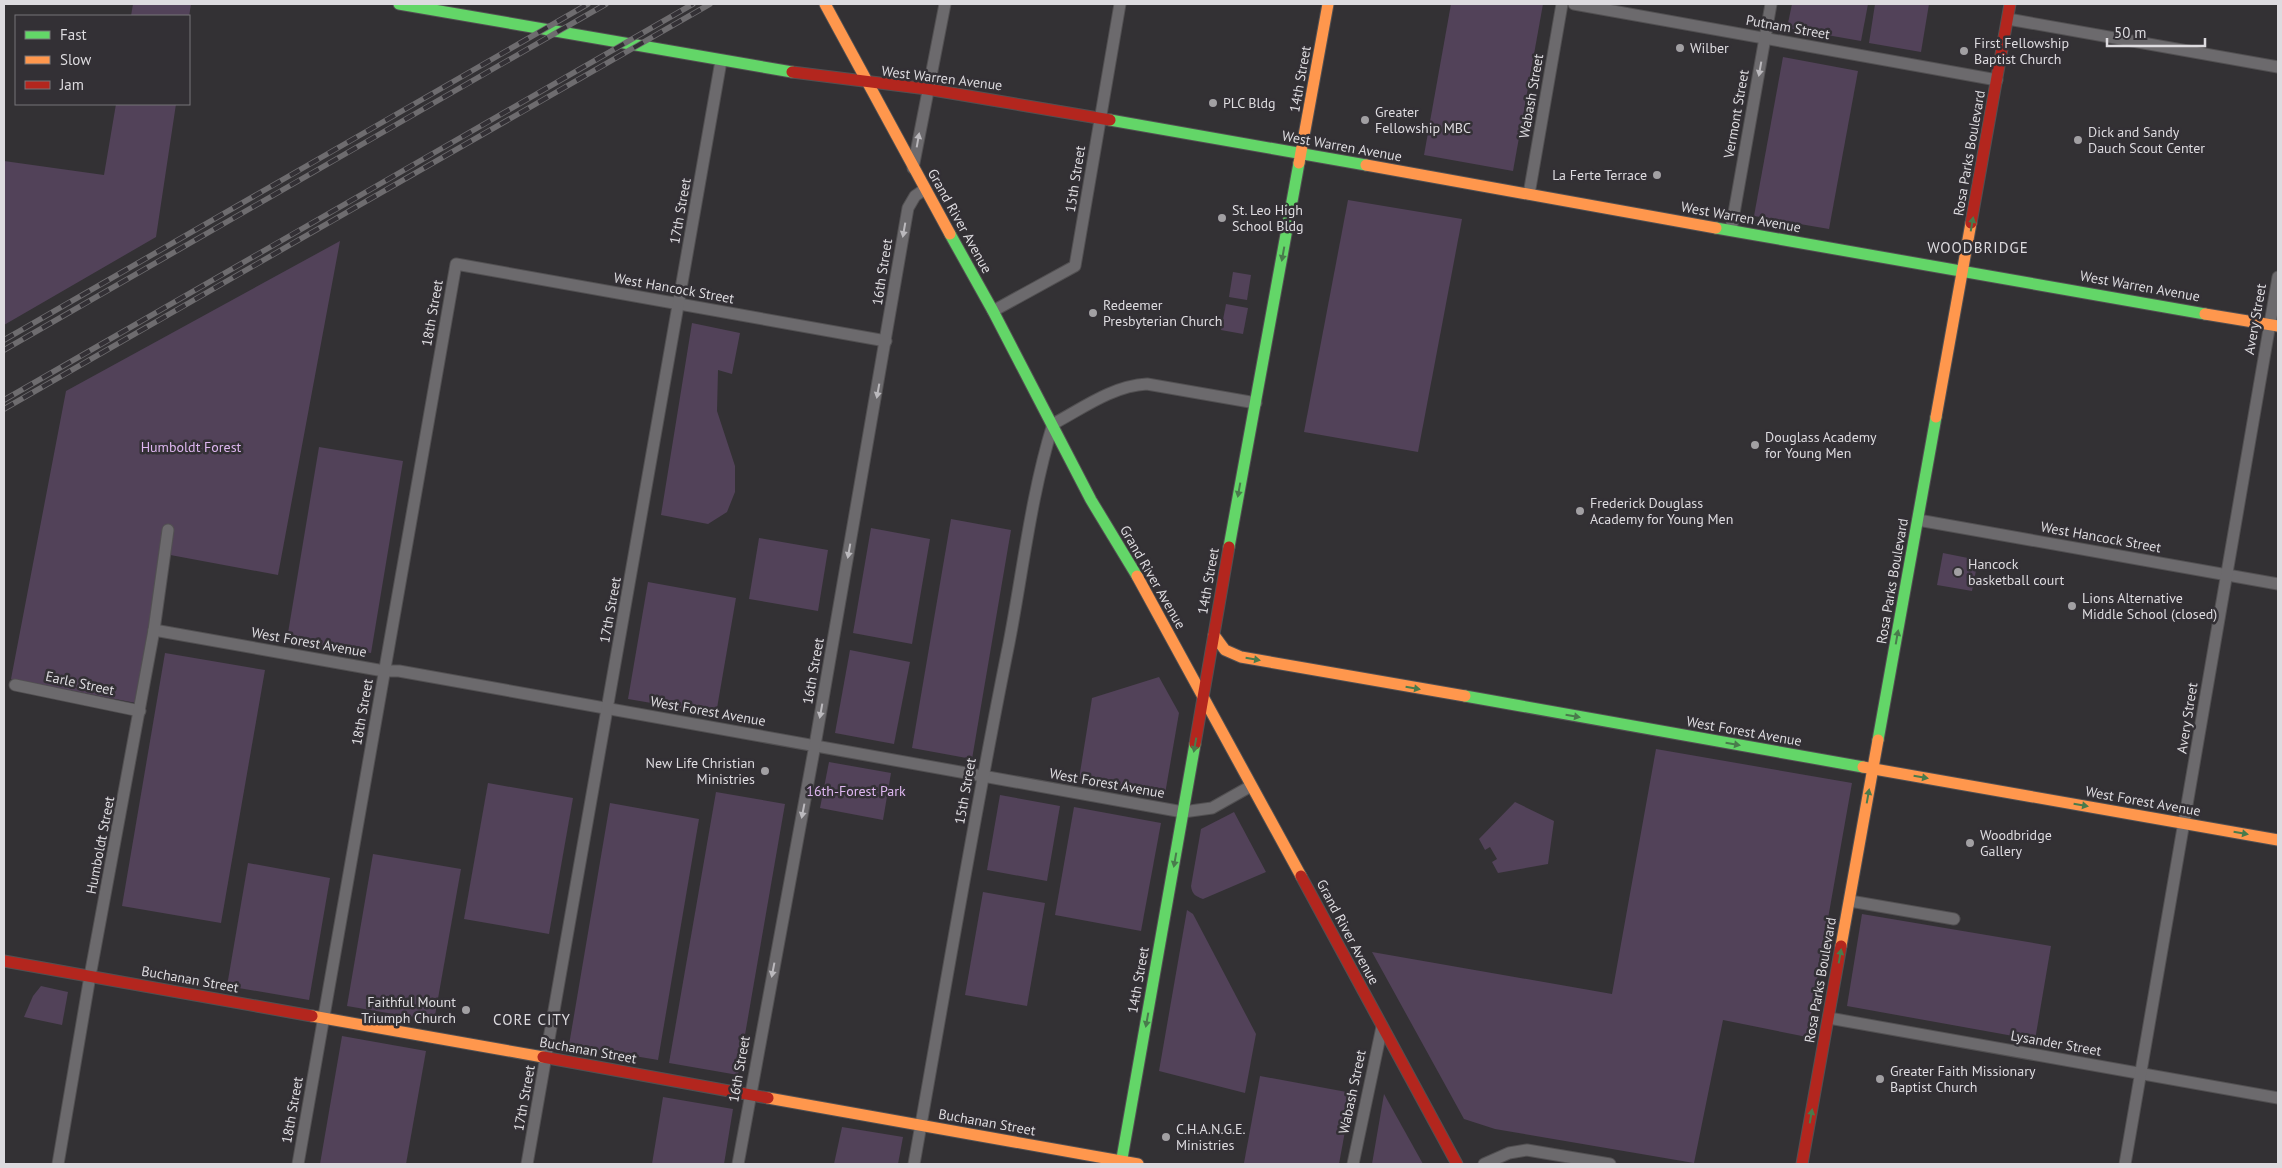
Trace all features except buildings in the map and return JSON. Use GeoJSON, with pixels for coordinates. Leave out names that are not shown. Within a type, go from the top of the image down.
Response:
{"type":"FeatureCollection","features":[{"type":"Feature","properties":{"kind":"street","name":"West Warren Avenue"},"geometry":{"type":"LineString","coordinates":[[399,4],[722,61],[869,84],[927,89],[1100,118],[1963,272],[2274,325]]}},
{"type":"Feature","properties":{"kind":"street","name":"Grand River Avenue"},"geometry":{"type":"LineString","coordinates":[[825,4],[913,168],[993,311],[1091,500],[1150,598],[1457,1164]]}},
{"type":"Feature","properties":{"kind":"street"},"geometry":{"type":"LineString","coordinates":[[913,168],[945,4]]}},
{"type":"Feature","properties":{"kind":"street","name":"15th Street"},"geometry":{"type":"LineString","coordinates":[[993,311],[1075,266],[1120,4]]}},
{"type":"Feature","properties":{"kind":"street","name":"14th Street"},"geometry":{"type":"LineString","coordinates":[[1122,1163],[1214,635],[1328,4]]}},
{"type":"Feature","properties":{"kind":"street","name":"Wabash Street"},"geometry":{"type":"LineString","coordinates":[[1529,194],[1562,4]]}},
{"type":"Feature","properties":{"kind":"street","name":"Putnam Street"},"geometry":{"type":"LineString","coordinates":[[1574,4],[1997,80]]}},
{"type":"Feature","properties":{"kind":"street","name":"Vermont Street"},"geometry":{"type":"LineString","coordinates":[[1731,230],[1772,4]]}},
{"type":"Feature","properties":{"kind":"street","name":"Rosa Parks Boulevard"},"geometry":{"type":"LineString","coordinates":[[1802,1164],[2010,4]]}},
{"type":"Feature","properties":{"kind":"street"},"geometry":{"type":"LineString","coordinates":[[2008,19],[2278,67]]}},
{"type":"Feature","properties":{"kind":"street","name":"17th Street"},"geometry":{"type":"LineString","coordinates":[[527,1164],[722,61]]}},
{"type":"Feature","properties":{"kind":"street","name":"16th Street"},"geometry":{"type":"LineString","coordinates":[[738,1164],[815,746],[908,208],[915,196],[925,189]]}},
{"type":"Feature","properties":{"kind":"street","name":"West Hancock Street"},"geometry":{"type":"LineString","coordinates":[[456,264],[886,341]]}},
{"type":"Feature","properties":{"kind":"street","name":"18th Street"},"geometry":{"type":"LineString","coordinates":[[298,1164],[456,264]]}},
{"type":"Feature","properties":{"kind":"street","name":"Avery Street"},"geometry":{"type":"LineString","coordinates":[[2125,1164],[2185,823],[2226,575],[2274,325],[2278,278]]}},
{"type":"Feature","properties":{"kind":"street"},"geometry":{"type":"LineString","coordinates":[[1053,424],[1104,395],[1130,385],[1147,384],[1256,403]]}},
{"type":"Feature","properties":{"kind":"street","name":"15th Street"},"geometry":{"type":"LineString","coordinates":[[914,1164],[982,776],[1019,588],[1035,494],[1053,424]]}},
{"type":"Feature","properties":{"kind":"street","name":"West Hancock Street"},"geometry":{"type":"LineString","coordinates":[[1918,520],[2278,584]]}},
{"type":"Feature","properties":{"kind":"street","name":"Humboldt Street"},"geometry":{"type":"LineString","coordinates":[[58,1164],[90,976],[140,711],[168,530]]}},
{"type":"Feature","properties":{"kind":"street","name":"West Forest Avenue"},"geometry":{"type":"LineString","coordinates":[[154,630],[384,671],[399,671],[1183,812],[1212,808],[1251,786]]}},
{"type":"Feature","properties":{"kind":"street","name":"West Forest Avenue"},"geometry":{"type":"LineString","coordinates":[[1214,635],[1225,650],[1242,657],[2278,840]]}},
{"type":"Feature","properties":{"kind":"street","name":"Earle Street"},"geometry":{"type":"LineString","coordinates":[[15,685],[140,711]]}},
{"type":"Feature","properties":{"kind":"street"},"geometry":{"type":"LineString","coordinates":[[1850,901],[1954,919]]}},
{"type":"Feature","properties":{"kind":"street","name":"Buchanan Street"},"geometry":{"type":"LineString","coordinates":[[4,961],[750,1094],[1122,1163],[1138,1164]]}},
{"type":"Feature","properties":{"kind":"street","name":"Lysander Street"},"geometry":{"type":"LineString","coordinates":[[1829,1018],[2278,1098]]}},
{"type":"Feature","properties":{"kind":"street","name":"Wabash Street"},"geometry":{"type":"LineString","coordinates":[[1353,1164],[1382,1027]]}},
{"type":"Feature","properties":{"kind":"street"},"geometry":{"type":"LineString","coordinates":[[1484,1164],[1509,1153],[1527,1150],[1610,1164]]}},
{"type":"Feature","properties":{"kind":"green space"},"geometry":{"type":"Polygon","coordinates":[[[133,4],[191,4],[189,15],[131,15],[133,4]]]}},
{"type":"Feature","properties":{"kind":"green space"},"geometry":{"type":"Polygon","coordinates":[[[1451,4],[1543,4],[1513,171],[1424,155],[1451,4]]]}},
{"type":"Feature","properties":{"kind":"green space"},"geometry":{"type":"Polygon","coordinates":[[[1792,4],[1868,4],[1861,41],[1787,28],[1792,4]]]}},
{"type":"Feature","properties":{"kind":"green space"},"geometry":{"type":"Polygon","coordinates":[[[1875,4],[1929,4],[1921,52],[1869,43],[1875,4]]]}},
{"type":"Feature","properties":{"kind":"green space"},"geometry":{"type":"Polygon","coordinates":[[[1783,57],[1858,71],[1829,229],[1754,216],[1783,57]]]}},
{"type":"Feature","properties":{"kind":"green space"},"geometry":{"type":"Polygon","coordinates":[[[116,105],[176,105],[156,237],[4,325],[4,161],[104,175],[116,105]]]}},
{"type":"Feature","properties":{"kind":"green space"},"geometry":{"type":"Polygon","coordinates":[[[1348,200],[1462,219],[1418,452],[1304,432],[1348,200]]]}},
{"type":"Feature","properties":{"kind":"green space","name":"Humboldt Forest"},"geometry":{"type":"Polygon","coordinates":[[[340,241],[278,575],[165,554],[136,703],[11,679],[66,391],[340,241]]]}},
{"type":"Feature","properties":{"kind":"green space"},"geometry":{"type":"Polygon","coordinates":[[[1233,272],[1251,275],[1247,300],[1229,297],[1233,272]]]}},
{"type":"Feature","properties":{"kind":"green space"},"geometry":{"type":"Polygon","coordinates":[[[1226,304],[1248,308],[1243,334],[1221,330],[1226,304]]]}},
{"type":"Feature","properties":{"kind":"green space"},"geometry":{"type":"Polygon","coordinates":[[[692,323],[740,333],[732,374],[718,370],[717,411],[735,466],[735,492],[727,512],[708,524],[661,515],[692,323]]]}},
{"type":"Feature","properties":{"kind":"green space"},"geometry":{"type":"Polygon","coordinates":[[[319,447],[403,461],[371,653],[287,639],[319,447]]]}},
{"type":"Feature","properties":{"kind":"green space"},"geometry":{"type":"Polygon","coordinates":[[[951,519],[1011,530],[972,759],[912,748],[951,519]]]}},
{"type":"Feature","properties":{"kind":"green space"},"geometry":{"type":"Polygon","coordinates":[[[871,528],[930,539],[912,644],[853,633],[871,528]]]}},
{"type":"Feature","properties":{"kind":"green space"},"geometry":{"type":"Polygon","coordinates":[[[759,538],[828,550],[818,611],[749,599],[759,538]]]}},
{"type":"Feature","properties":{"kind":"green space","name":"Hancock basketball court"},"geometry":{"type":"Polygon","coordinates":[[[1943,553],[1978,560],[1972,591],[1937,585],[1943,553]]]}},
{"type":"Feature","properties":{"kind":"green space"},"geometry":{"type":"Polygon","coordinates":[[[648,582],[736,598],[716,714],[628,699],[648,582]]]}},
{"type":"Feature","properties":{"kind":"green space"},"geometry":{"type":"Polygon","coordinates":[[[850,650],[910,662],[894,744],[835,733],[850,650]]]}},
{"type":"Feature","properties":{"kind":"green space"},"geometry":{"type":"Polygon","coordinates":[[[165,653],[265,670],[221,923],[122,906],[165,653]]]}},
{"type":"Feature","properties":{"kind":"green space"},"geometry":{"type":"Polygon","coordinates":[[[1159,677],[1179,713],[1165,794],[1079,779],[1092,698],[1159,677]]]}},
{"type":"Feature","properties":{"kind":"green space"},"geometry":{"type":"Polygon","coordinates":[[[1656,749],[1852,783],[1807,1037],[1723,1020],[1694,1163],[1495,1129],[1464,1119],[1372,952],[1612,994],[1656,749]]]}},
{"type":"Feature","properties":{"kind":"green space","name":"16th-Forest Park"},"geometry":{"type":"Polygon","coordinates":[[[829,762],[891,773],[883,820],[820,808],[829,762]]]}},
{"type":"Feature","properties":{"kind":"green space"},"geometry":{"type":"Polygon","coordinates":[[[488,783],[573,798],[549,934],[464,919],[488,783]]]}},
{"type":"Feature","properties":{"kind":"green space"},"geometry":{"type":"Polygon","coordinates":[[[716,792],[785,804],[738,1075],[669,1063],[716,792]]]}},
{"type":"Feature","properties":{"kind":"green space"},"geometry":{"type":"Polygon","coordinates":[[[1000,795],[1060,806],[1047,881],[987,870],[1000,795]]]}},
{"type":"Feature","properties":{"kind":"green space"},"geometry":{"type":"Polygon","coordinates":[[[1515,802],[1554,821],[1548,864],[1498,873],[1492,862],[1497,859],[1490,847],[1485,850],[1479,839],[1515,802]]]}},
{"type":"Feature","properties":{"kind":"green space"},"geometry":{"type":"Polygon","coordinates":[[[610,803],[699,819],[658,1060],[569,1045],[610,803]]]}},
{"type":"Feature","properties":{"kind":"green space"},"geometry":{"type":"Polygon","coordinates":[[[1074,807],[1161,823],[1141,931],[1055,915],[1074,807]]]}},
{"type":"Feature","properties":{"kind":"green space"},"geometry":{"type":"Polygon","coordinates":[[[1234,812],[1266,872],[1203,899],[1194,894],[1191,886],[1201,829],[1234,812]]]}},
{"type":"Feature","properties":{"kind":"green space"},"geometry":{"type":"Polygon","coordinates":[[[373,854],[461,869],[434,1021],[347,1006],[373,854]]]}},
{"type":"Feature","properties":{"kind":"green space"},"geometry":{"type":"Polygon","coordinates":[[[248,863],[330,878],[309,1000],[227,986],[248,863]]]}},
{"type":"Feature","properties":{"kind":"green space"},"geometry":{"type":"Polygon","coordinates":[[[983,892],[1045,903],[1027,1006],[965,995],[983,892]]]}},
{"type":"Feature","properties":{"kind":"green space"},"geometry":{"type":"Polygon","coordinates":[[[1187,910],[1193,914],[1256,1034],[1245,1093],[1159,1071],[1187,910]]]}},
{"type":"Feature","properties":{"kind":"green space"},"geometry":{"type":"Polygon","coordinates":[[[1862,914],[2051,946],[2035,1040],[1847,1006],[1862,914]]]}},
{"type":"Feature","properties":{"kind":"green space"},"geometry":{"type":"Polygon","coordinates":[[[41,986],[68,992],[62,1025],[24,1017],[33,996],[41,986]]]}},
{"type":"Feature","properties":{"kind":"green space"},"geometry":{"type":"Polygon","coordinates":[[[342,1036],[426,1051],[406,1164],[320,1164],[342,1036]]]}},
{"type":"Feature","properties":{"kind":"green space"},"geometry":{"type":"Polygon","coordinates":[[[1260,1076],[1352,1093],[1339,1164],[1244,1163],[1260,1076]]]}},
{"type":"Feature","properties":{"kind":"green space"},"geometry":{"type":"Polygon","coordinates":[[[1384,1094],[1423,1164],[1372,1164],[1384,1094]]]}},
{"type":"Feature","properties":{"kind":"green space"},"geometry":{"type":"Polygon","coordinates":[[[663,1097],[733,1109],[724,1164],[652,1164],[663,1097]]]}},
{"type":"Feature","properties":{"kind":"green space"},"geometry":{"type":"Polygon","coordinates":[[[842,1127],[903,1137],[898,1164],[834,1164],[842,1127]]]}},
{"type":"Feature","properties":{"kind":"railway"},"geometry":{"type":"LineString","coordinates":[[4,340],[588,4]]}},
{"type":"Feature","properties":{"kind":"railway"},"geometry":{"type":"LineString","coordinates":[[4,350],[606,4]]}},
{"type":"Feature","properties":{"kind":"railway"},"geometry":{"type":"LineString","coordinates":[[4,400],[693,4]]}},
{"type":"Feature","properties":{"kind":"railway"},"geometry":{"type":"LineString","coordinates":[[4,409],[710,4]]}},
{"type":"Feature","properties":{"kind":"traffic: fast"},"geometry":{"type":"LineString","coordinates":[[399,4],[792,72]]}},
{"type":"Feature","properties":{"kind":"traffic: fast"},"geometry":{"type":"LineString","coordinates":[[1110,120],[1366,165]]}},
{"type":"Feature","properties":{"kind":"traffic: fast"},"geometry":{"type":"LineString","coordinates":[[1229,547],[1299,163]]}},
{"type":"Feature","properties":{"kind":"traffic: fast"},"geometry":{"type":"LineString","coordinates":[[1716,228],[2205,314]]}},
{"type":"Feature","properties":{"kind":"traffic: fast"},"geometry":{"type":"LineString","coordinates":[[950,234],[993,311],[1091,500],[1137,576]]}},
{"type":"Feature","properties":{"kind":"traffic: fast"},"geometry":{"type":"LineString","coordinates":[[1878,740],[1936,417]]}},
{"type":"Feature","properties":{"kind":"traffic: fast"},"geometry":{"type":"LineString","coordinates":[[1465,696],[1863,767]]}},
{"type":"Feature","properties":{"kind":"traffic: fast"},"geometry":{"type":"LineString","coordinates":[[1121,1164],[1195,744]]}},
{"type":"Feature","properties":{"kind":"traffic: slow"},"geometry":{"type":"LineString","coordinates":[[825,4],[950,234]]}},
{"type":"Feature","properties":{"kind":"traffic: slow"},"geometry":{"type":"LineString","coordinates":[[1299,163],[1328,4]]}},
{"type":"Feature","properties":{"kind":"traffic: slow"},"geometry":{"type":"LineString","coordinates":[[1366,165],[1716,228]]}},
{"type":"Feature","properties":{"kind":"traffic: slow"},"geometry":{"type":"LineString","coordinates":[[1936,417],[1971,223]]}},
{"type":"Feature","properties":{"kind":"traffic: slow"},"geometry":{"type":"LineString","coordinates":[[2205,314],[2278,326]]}},
{"type":"Feature","properties":{"kind":"traffic: slow"},"geometry":{"type":"LineString","coordinates":[[1137,576],[1301,876]]}},
{"type":"Feature","properties":{"kind":"traffic: slow"},"geometry":{"type":"LineString","coordinates":[[1214,635],[1225,650],[1241,657],[1465,696]]}},
{"type":"Feature","properties":{"kind":"traffic: slow"},"geometry":{"type":"LineString","coordinates":[[1841,946],[1878,740]]}},
{"type":"Feature","properties":{"kind":"traffic: slow"},"geometry":{"type":"LineString","coordinates":[[1863,767],[2278,840]]}},
{"type":"Feature","properties":{"kind":"traffic: slow"},"geometry":{"type":"LineString","coordinates":[[312,1016],[543,1057]]}},
{"type":"Feature","properties":{"kind":"traffic: slow"},"geometry":{"type":"LineString","coordinates":[[768,1098],[1138,1164]]}},
{"type":"Feature","properties":{"kind":"traffic: jam"},"geometry":{"type":"LineString","coordinates":[[1971,223],[2010,4]]}},
{"type":"Feature","properties":{"kind":"traffic: jam"},"geometry":{"type":"LineString","coordinates":[[792,72],[927,89],[1110,120]]}},
{"type":"Feature","properties":{"kind":"traffic: jam"},"geometry":{"type":"LineString","coordinates":[[1195,744],[1229,547]]}},
{"type":"Feature","properties":{"kind":"traffic: jam"},"geometry":{"type":"LineString","coordinates":[[1301,876],[1457,1164]]}},
{"type":"Feature","properties":{"kind":"traffic: jam"},"geometry":{"type":"LineString","coordinates":[[1802,1164],[1841,946]]}},
{"type":"Feature","properties":{"kind":"traffic: jam"},"geometry":{"type":"LineString","coordinates":[[4,961],[312,1016]]}},
{"type":"Feature","properties":{"kind":"traffic: jam"},"geometry":{"type":"LineString","coordinates":[[543,1057],[768,1098]]}},
{"type":"Feature","properties":{"kind":"place","name":"Wilber"},"geometry":{"type":"Point","coordinates":[1680,48]}},
{"type":"Feature","properties":{"kind":"place","name":"First Fellowship Baptist Church"},"geometry":{"type":"Point","coordinates":[1964,51]}},
{"type":"Feature","properties":{"kind":"place","name":"PLC Bldg"},"geometry":{"type":"Point","coordinates":[1213,103]}},
{"type":"Feature","properties":{"kind":"place","name":"Greater Fellowship MBC"},"geometry":{"type":"Point","coordinates":[1365,120]}},
{"type":"Feature","properties":{"kind":"place","name":"Dick and Sandy Dauch Scout Center"},"geometry":{"type":"Point","coordinates":[2078,140]}},
{"type":"Feature","properties":{"kind":"place","name":"La Ferte Terrace"},"geometry":{"type":"Point","coordinates":[1657,175]}},
{"type":"Feature","properties":{"kind":"place","name":"St. Leo High School Bldg"},"geometry":{"type":"Point","coordinates":[1222,218]}},
{"type":"Feature","properties":{"kind":"place","name":"Redeemer Presbyterian Church"},"geometry":{"type":"Point","coordinates":[1093,313]}},
{"type":"Feature","properties":{"kind":"place","name":"Douglass Academy for Young Men"},"geometry":{"type":"Point","coordinates":[1755,445]}},
{"type":"Feature","properties":{"kind":"place","name":"Frederick Douglass Academy for Young Men"},"geometry":{"type":"Point","coordinates":[1580,511]}},
{"type":"Feature","properties":{"kind":"place","name":"Hancock basketball court"},"geometry":{"type":"Point","coordinates":[1958,572]}},
{"type":"Feature","properties":{"kind":"place","name":"Lions Alternative Middle School (closed)"},"geometry":{"type":"Point","coordinates":[2072,606]}},
{"type":"Feature","properties":{"kind":"place","name":"New Life Christian Ministries"},"geometry":{"type":"Point","coordinates":[765,771]}},
{"type":"Feature","properties":{"kind":"place","name":"Woodbridge Gallery"},"geometry":{"type":"Point","coordinates":[1970,843]}},
{"type":"Feature","properties":{"kind":"place","name":"Faithful Mount Triumph Church"},"geometry":{"type":"Point","coordinates":[466,1010]}},
{"type":"Feature","properties":{"kind":"place","name":"Greater Faith Missionary Baptist Church"},"geometry":{"type":"Point","coordinates":[1880,1079]}},
{"type":"Feature","properties":{"kind":"place","name":"C.H.A.N.G.E. Ministries"},"geometry":{"type":"Point","coordinates":[1166,1137]}},
{"type":"Feature","properties":{"kind":"district","name":"WOODBRIDGE"},"geometry":{"type":"Point","coordinates":[1978,248]}},
{"type":"Feature","properties":{"kind":"district","name":"CORE CITY"},"geometry":{"type":"Point","coordinates":[532,1020]}}]}
